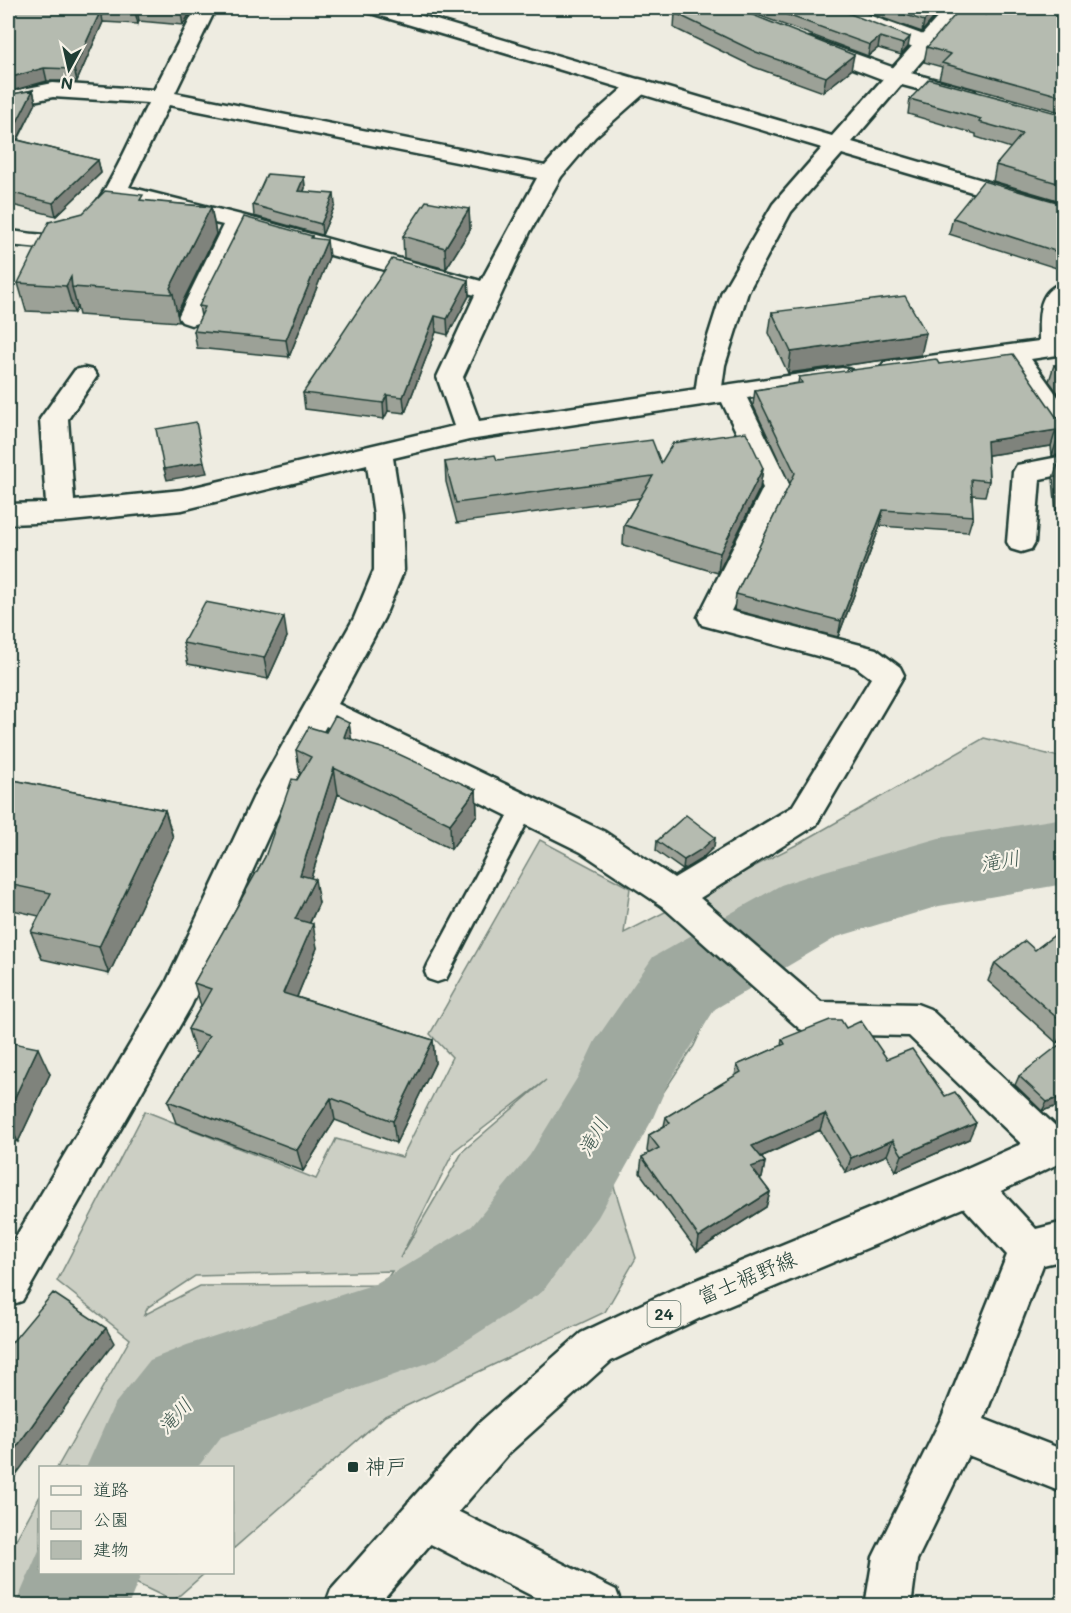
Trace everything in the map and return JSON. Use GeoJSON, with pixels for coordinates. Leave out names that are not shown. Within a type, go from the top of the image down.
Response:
{"type":"FeatureCollection","features":[{"type":"Feature","properties":{"kind":"street"},"geometry":{"type":"LineString","coordinates":[[8,238],[52,242],[80,234],[109,204],[206,8]]}},
{"type":"Feature","properties":{"kind":"street"},"geometry":{"type":"LineString","coordinates":[[374,8],[1064,212]]}},
{"type":"Feature","properties":{"kind":"street"},"geometry":{"type":"LineString","coordinates":[[831,8],[924,43]]}},
{"type":"Feature","properties":{"kind":"street"},"geometry":{"type":"LineString","coordinates":[[674,896],[804,816],[889,675],[865,657],[713,617],[777,488],[719,392],[712,365],[735,292],[781,209],[838,147],[895,76],[957,8]]}},
{"type":"Feature","properties":{"kind":"street"},"geometry":{"type":"LineString","coordinates":[[789,36],[895,76],[985,100]]}},
{"type":"Feature","properties":{"kind":"street"},"geometry":{"type":"LineString","coordinates":[[469,431],[450,377],[518,232],[551,174],[587,132],[639,86]]}},
{"type":"Feature","properties":{"kind":"street"},"geometry":{"type":"LineString","coordinates":[[8,99],[53,90],[161,97],[551,174]]}},
{"type":"Feature","properties":{"kind":"street"},"geometry":{"type":"LineString","coordinates":[[116,191],[237,221],[489,291]]}},
{"type":"Feature","properties":{"kind":"street"},"geometry":{"type":"LineString","coordinates":[[190,317],[237,221]]}},
{"type":"Feature","properties":{"kind":"street"},"geometry":{"type":"LineString","coordinates":[[8,514],[61,512],[182,501],[469,431],[719,392],[1058,346],[1053,304],[1064,290]]}},
{"type":"Feature","properties":{"kind":"street"},"geometry":{"type":"LineString","coordinates":[[1013,352],[1064,426]]}},
{"type":"Feature","properties":{"kind":"street"},"geometry":{"type":"LineString","coordinates":[[61,512],[54,419],[84,376]]}},
{"type":"Feature","properties":{"kind":"street"},"geometry":{"type":"LineString","coordinates":[[8,1287],[178,994],[272,794],[369,618],[389,570],[388,515],[379,454]]}},
{"type":"Feature","properties":{"kind":"street"},"geometry":{"type":"LineString","coordinates":[[1021,542],[1027,471],[1064,465]]}},
{"type":"Feature","properties":{"kind":"street"},"geometry":{"type":"LineString","coordinates":[[320,709],[593,842],[674,896],[813,1018],[917,1020],[1058,1145]]}},
{"type":"Feature","properties":{"kind":"street","name":"富士裾野線"},"geometry":{"type":"LineString","coordinates":[[347,1605],[494,1438],[596,1347],[686,1304],[970,1186],[1058,1145]]}},
{"type":"Feature","properties":{"kind":"street"},"geometry":{"type":"LineString","coordinates":[[888,1605],[895,1557],[1046,1245],[1002,1223],[970,1186]]}},
{"type":"Feature","properties":{"kind":"street"},"geometry":{"type":"LineString","coordinates":[[958,1430],[1064,1472]]}},
{"type":"Feature","properties":{"kind":"street"},"geometry":{"type":"LineString","coordinates":[[425,1517],[600,1605]]}},
{"type":"Feature","properties":{"kind":"lane"},"geometry":{"type":"LineString","coordinates":[[437,972],[523,809]]}},
{"type":"Feature","properties":{"kind":"green space"},"geometry":{"type":"Polygon","coordinates":[[[984,738],[1063,758],[1063,865],[867,920],[729,970],[694,1046],[610,1173],[636,1258],[605,1312],[385,1416],[234,1548],[234,1466],[58,1466],[130,1339],[57,1281],[145,1111],[316,1179],[336,1139],[402,1157],[452,1057],[430,1034],[540,840],[630,888],[624,933],[800,843],[984,738]],[[546,1080],[454,1151],[400,1258],[463,1151],[546,1080]],[[392,1271],[195,1276],[148,1307],[144,1315],[200,1286],[383,1285],[392,1271]]]}},
{"type":"Feature","properties":{"kind":"green space"},"geometry":{"type":"Polygon","coordinates":[[[39,1498],[39,1574],[72,1574],[37,1605],[8,1605],[8,1554],[39,1498]]]}},
{"type":"Feature","properties":{"kind":"green space"},"geometry":{"type":"Polygon","coordinates":[[[117,1574],[204,1574],[173,1601],[117,1574]]]}},
{"type":"Feature","properties":{"kind":"building"},"geometry":{"type":"Polygon","coordinates":[[[14,8],[184,8],[181,13],[137,9],[135,12],[101,10],[74,69],[44,68],[8,78],[8,43],[13,32],[8,32],[8,24],[14,8]]]}},
{"type":"Feature","properties":{"kind":"building"},"geometry":{"type":"Polygon","coordinates":[[[687,8],[735,8],[854,55],[826,77],[756,52],[675,13],[687,8]]]}},
{"type":"Feature","properties":{"kind":"building"},"geometry":{"type":"Polygon","coordinates":[[[768,8],[835,8],[910,37],[903,44],[880,37],[870,45],[768,8]]]}},
{"type":"Feature","properties":{"kind":"building"},"geometry":{"type":"Polygon","coordinates":[[[885,8],[936,8],[924,21],[885,8]]]}},
{"type":"Feature","properties":{"kind":"building"},"geometry":{"type":"Polygon","coordinates":[[[961,8],[986,15],[992,8],[1027,8],[1064,16],[1064,97],[942,63],[951,54],[927,47],[961,8]]]}},
{"type":"Feature","properties":{"kind":"building"},"geometry":{"type":"Polygon","coordinates":[[[929,79],[1064,115],[1064,185],[996,165],[1022,134],[979,122],[981,119],[910,99],[929,79]]]}},
{"type":"Feature","properties":{"kind":"building"},"geometry":{"type":"Polygon","coordinates":[[[33,90],[9,138],[98,160],[53,203],[8,192],[8,95],[33,90]]]}},
{"type":"Feature","properties":{"kind":"building"},"geometry":{"type":"Polygon","coordinates":[[[267,174],[304,177],[298,191],[334,194],[321,224],[253,205],[267,174]]]}},
{"type":"Feature","properties":{"kind":"building"},"geometry":{"type":"Polygon","coordinates":[[[983,181],[1064,204],[1064,254],[953,218],[983,181]]]}},
{"type":"Feature","properties":{"kind":"building"},"geometry":{"type":"Polygon","coordinates":[[[105,191],[143,195],[140,200],[211,207],[170,288],[173,294],[72,287],[71,277],[66,286],[18,283],[49,222],[83,213],[105,191]]]}},
{"type":"Feature","properties":{"kind":"building"},"geometry":{"type":"Polygon","coordinates":[[[426,201],[469,209],[445,248],[403,236],[426,201]]]}},
{"type":"Feature","properties":{"kind":"building"},"geometry":{"type":"Polygon","coordinates":[[[244,217],[312,236],[311,238],[327,240],[286,340],[194,331],[205,307],[199,306],[244,217]]]}},
{"type":"Feature","properties":{"kind":"building"},"geometry":{"type":"Polygon","coordinates":[[[392,259],[468,280],[447,319],[435,316],[403,397],[387,395],[383,403],[303,393],[392,259]]]}},
{"type":"Feature","properties":{"kind":"building"},"geometry":{"type":"Polygon","coordinates":[[[905,296],[926,333],[791,352],[772,312],[905,296]]]}},
{"type":"Feature","properties":{"kind":"building"},"geometry":{"type":"Polygon","coordinates":[[[1013,354],[1057,418],[1064,420],[1064,439],[1057,440],[1056,430],[987,441],[989,481],[971,479],[973,516],[883,510],[841,621],[736,594],[795,473],[755,390],[802,383],[799,377],[936,359],[939,364],[1013,354]]]}},
{"type":"Feature","properties":{"kind":"building"},"geometry":{"type":"Polygon","coordinates":[[[1054,365],[1064,365],[1064,379],[1054,365]]]}},
{"type":"Feature","properties":{"kind":"building"},"geometry":{"type":"Polygon","coordinates":[[[196,422],[204,462],[164,469],[156,429],[196,422]]]}},
{"type":"Feature","properties":{"kind":"building"},"geometry":{"type":"Polygon","coordinates":[[[746,432],[763,468],[720,553],[624,525],[653,476],[456,503],[445,462],[495,455],[497,460],[652,440],[661,463],[673,443],[746,432]]]}},
{"type":"Feature","properties":{"kind":"building"},"geometry":{"type":"Polygon","coordinates":[[[1064,462],[1064,509],[1062,509],[1058,463],[1064,462]]]}},
{"type":"Feature","properties":{"kind":"building"},"geometry":{"type":"Polygon","coordinates":[[[205,602],[284,617],[264,658],[183,643],[205,602]]]}},
{"type":"Feature","properties":{"kind":"building"},"geometry":{"type":"Polygon","coordinates":[[[335,716],[349,723],[344,737],[392,751],[476,790],[450,824],[334,768],[300,875],[315,879],[295,919],[313,924],[283,993],[433,1040],[393,1121],[331,1098],[297,1150],[168,1101],[209,1036],[188,1029],[211,989],[194,983],[265,857],[292,779],[297,780],[311,757],[296,750],[309,727],[326,732],[335,716]]]}},
{"type":"Feature","properties":{"kind":"building"},"geometry":{"type":"Polygon","coordinates":[[[8,779],[165,810],[99,947],[31,932],[51,893],[8,884],[8,779]]]}},
{"type":"Feature","properties":{"kind":"building"},"geometry":{"type":"Polygon","coordinates":[[[686,815],[715,837],[702,849],[684,860],[657,841],[686,815]]]}},
{"type":"Feature","properties":{"kind":"building"},"geometry":{"type":"Polygon","coordinates":[[[1064,928],[1064,1024],[995,963],[1025,941],[1035,950],[1064,928]]]}},
{"type":"Feature","properties":{"kind":"building"},"geometry":{"type":"Polygon","coordinates":[[[830,1020],[841,1020],[846,1028],[861,1021],[887,1059],[912,1049],[945,1096],[955,1092],[976,1123],[902,1155],[893,1140],[851,1158],[825,1114],[752,1146],[765,1162],[751,1167],[770,1192],[699,1237],[642,1157],[659,1148],[649,1135],[670,1123],[666,1117],[741,1072],[737,1065],[785,1044],[782,1039],[830,1020]]]}},
{"type":"Feature","properties":{"kind":"building"},"geometry":{"type":"Polygon","coordinates":[[[8,1042],[38,1048],[8,1112],[8,1042]]]}},
{"type":"Feature","properties":{"kind":"building"},"geometry":{"type":"Polygon","coordinates":[[[1059,1045],[1064,1050],[1064,1096],[1047,1102],[1019,1076],[1059,1045]]]}},
{"type":"Feature","properties":{"kind":"building"},"geometry":{"type":"Polygon","coordinates":[[[53,1293],[106,1328],[58,1389],[8,1459],[8,1347],[53,1293]]]}},
{"type":"Feature","properties":{"kind":"waterway","name":"滝川"},"geometry":{"type":"LineString","coordinates":[[140,1466],[151,1442],[187,1397],[400,1325],[507,1259],[564,1186],[620,1091],[627,1069],[684,983],[811,910],[939,872],[1064,851]]}},
{"type":"Feature","properties":{"kind":"waterway","name":"滝川"},"geometry":{"type":"LineString","coordinates":[[70,1606],[86,1574]]}},
{"type":"Feature","properties":{"kind":"place","name":"神戸"},"geometry":{"type":"Point","coordinates":[353,1467]}}]}
